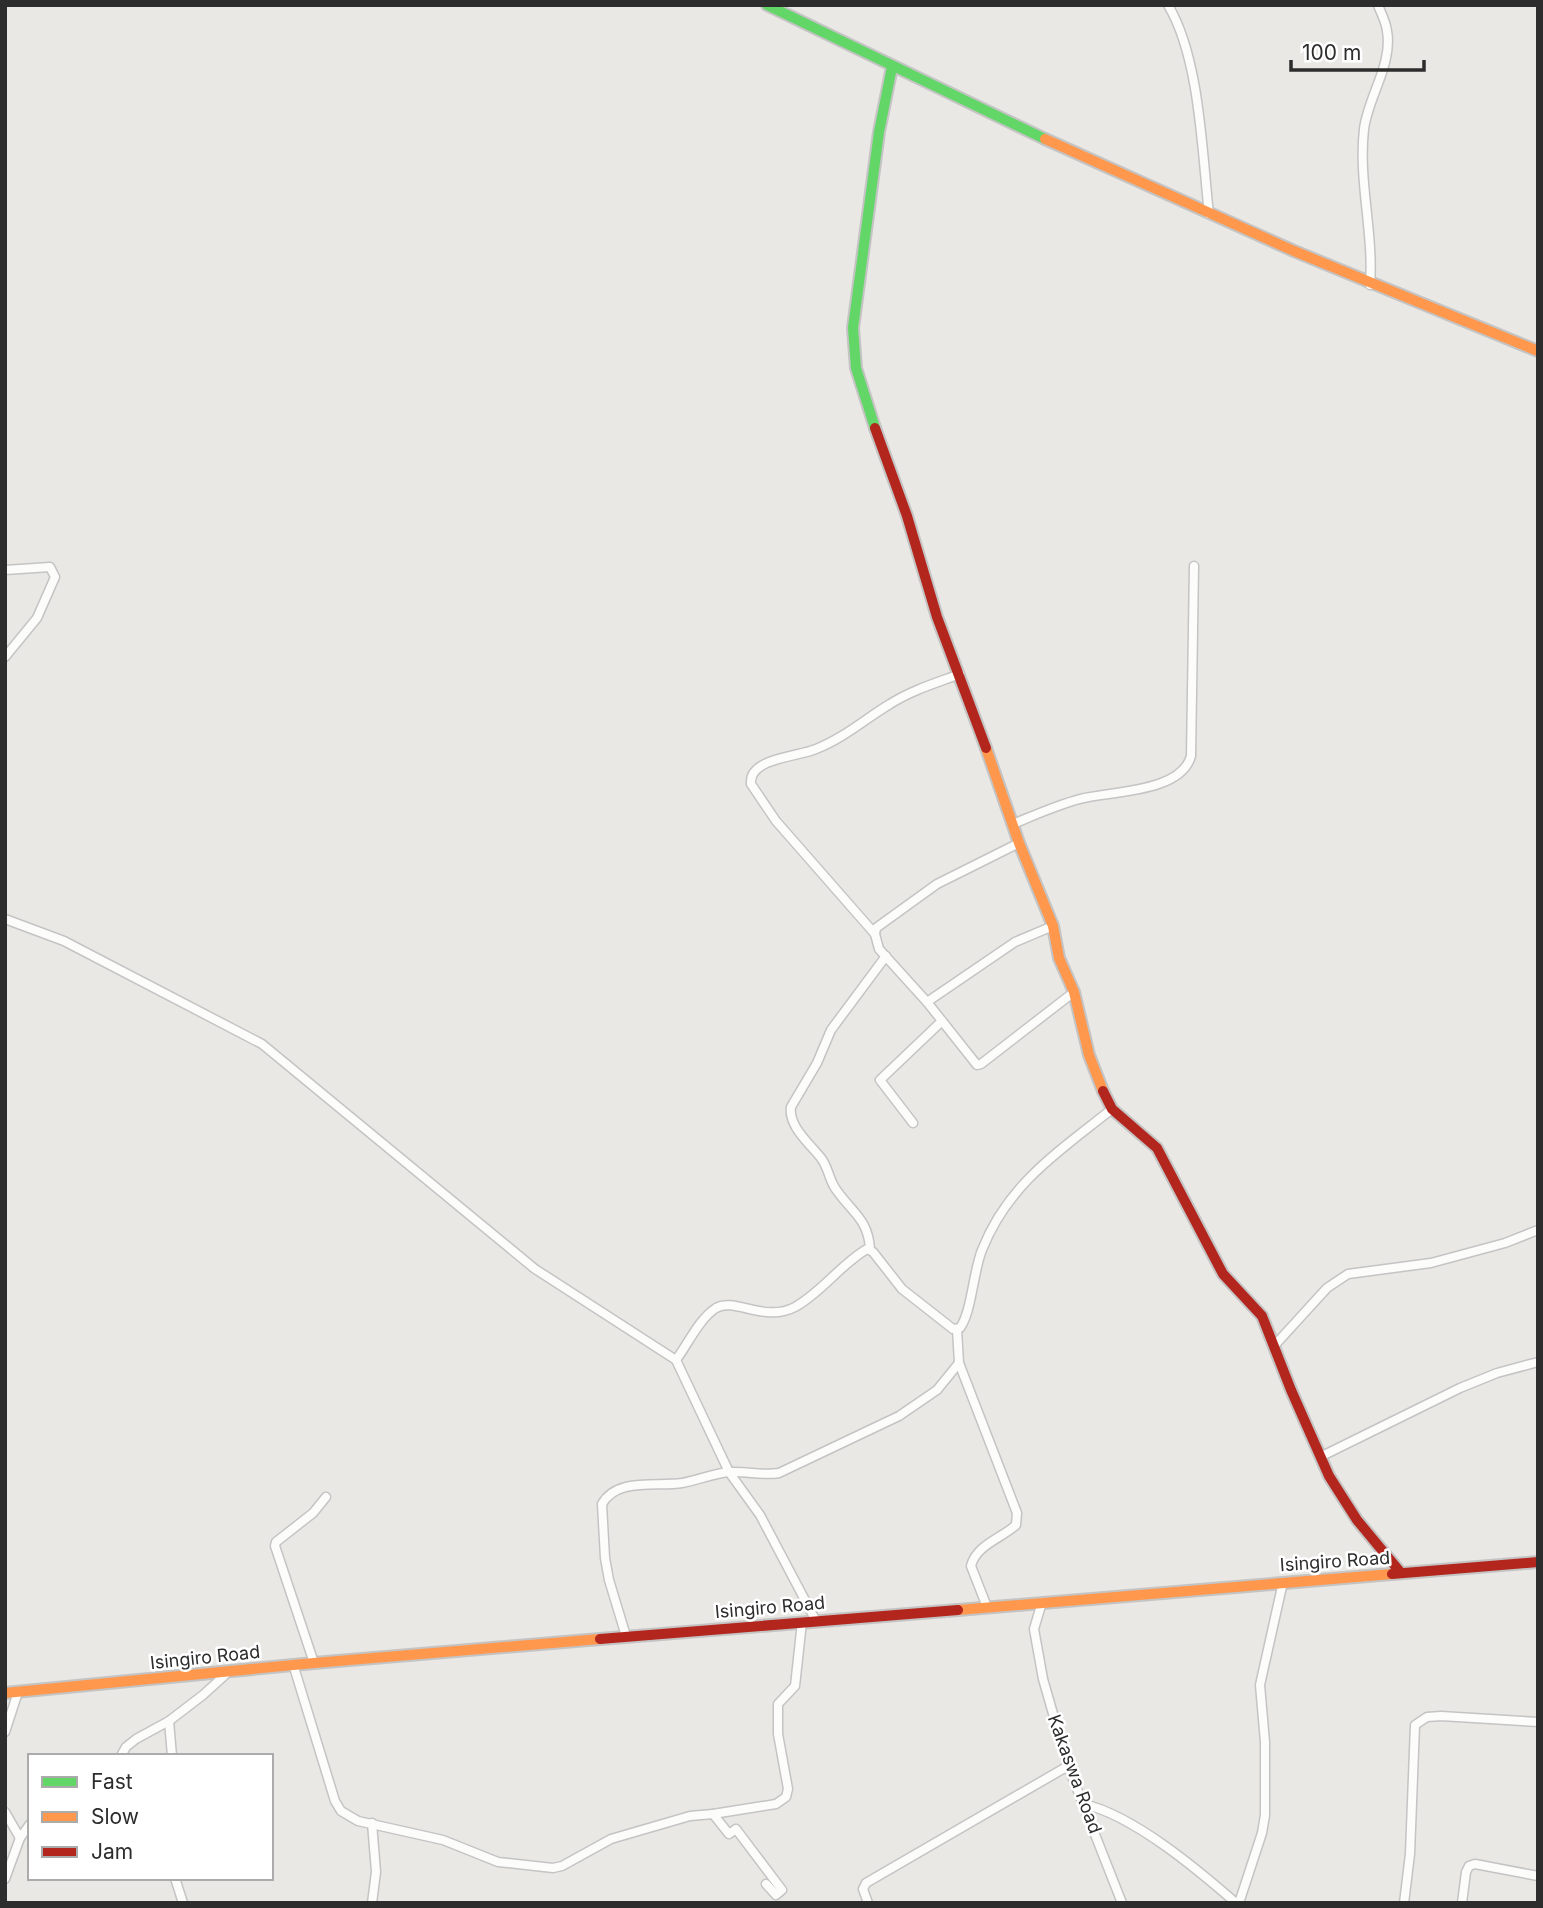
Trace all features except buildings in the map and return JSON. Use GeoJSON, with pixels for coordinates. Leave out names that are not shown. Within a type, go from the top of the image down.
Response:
{"type":"FeatureCollection","features":[{"type":"Feature","properties":{"kind":"main road"},"geometry":{"type":"LineString","coordinates":[[766,5],[1209,214],[1370,285],[1538,351]]}},
{"type":"Feature","properties":{"kind":"main road"},"geometry":{"type":"LineString","coordinates":[[892,66],[879,132],[853,345],[861,389],[907,516],[937,617],[960,674],[1019,843],[1053,926],[1059,958],[1074,992],[1089,1055],[1112,1109],[1157,1148],[1223,1274],[1262,1316],[1320,1457],[1339,1494],[1401,1573]]}},
{"type":"Feature","properties":{"kind":"main road","name":"Isingiro Road"},"geometry":{"type":"LineString","coordinates":[[5,1693],[227,1673],[314,1662],[1538,1562]]}},
{"type":"Feature","properties":{"kind":"street"},"geometry":{"type":"LineString","coordinates":[[1167,5],[1182,34],[1189,64],[1209,214]]}},
{"type":"Feature","properties":{"kind":"street"},"geometry":{"type":"LineString","coordinates":[[1370,285],[1371,262],[1362,163],[1366,116],[1387,47],[1387,30],[1378,5]]}},
{"type":"Feature","properties":{"kind":"street"},"geometry":{"type":"LineString","coordinates":[[1013,824],[1095,795],[1150,786],[1171,779],[1188,766],[1191,756],[1194,566]]}},
{"type":"Feature","properties":{"kind":"street"},"geometry":{"type":"LineString","coordinates":[[5,570],[50,567],[55,577],[37,618],[5,657]]}},
{"type":"Feature","properties":{"kind":"street"},"geometry":{"type":"LineString","coordinates":[[875,934],[776,821],[755,793],[750,777],[754,770],[764,764],[807,753],[839,740],[914,690],[960,674]]}},
{"type":"Feature","properties":{"kind":"street"},"geometry":{"type":"LineString","coordinates":[[1019,843],[937,884],[876,928],[879,949],[979,1065],[1074,992]]}},
{"type":"Feature","properties":{"kind":"street"},"geometry":{"type":"LineString","coordinates":[[5,919],[65,941],[262,1044],[534,1269],[676,1360],[729,1472],[760,1516],[816,1621]]}},
{"type":"Feature","properties":{"kind":"street"},"geometry":{"type":"LineString","coordinates":[[927,1002],[1014,942],[1053,926]]}},
{"type":"Feature","properties":{"kind":"street"},"geometry":{"type":"LineString","coordinates":[[886,956],[831,1030],[817,1063],[791,1107],[790,1114],[810,1147],[823,1160],[836,1188],[865,1224],[870,1249],[902,1289],[957,1329]]}},
{"type":"Feature","properties":{"kind":"street"},"geometry":{"type":"LineString","coordinates":[[913,1123],[880,1079],[942,1021]]}},
{"type":"Feature","properties":{"kind":"street"},"geometry":{"type":"LineString","coordinates":[[987,1607],[971,1566],[973,1559],[989,1543],[1016,1525],[1017,1513],[959,1363],[957,1329],[963,1323],[977,1264],[989,1232],[1004,1206],[1018,1188],[1045,1163],[1112,1109]]}},
{"type":"Feature","properties":{"kind":"street"},"geometry":{"type":"LineString","coordinates":[[1273,1346],[1327,1288],[1348,1274],[1431,1263],[1483,1250],[1538,1230]]}},
{"type":"Feature","properties":{"kind":"street"},"geometry":{"type":"LineString","coordinates":[[676,1360],[708,1315],[717,1307],[726,1305],[761,1313],[780,1313],[809,1297],[864,1250],[870,1249]]}},
{"type":"Feature","properties":{"kind":"street"},"geometry":{"type":"LineString","coordinates":[[1320,1457],[1460,1388],[1497,1373],[1538,1362]]}},
{"type":"Feature","properties":{"kind":"street"},"geometry":{"type":"LineString","coordinates":[[626,1636],[608,1580],[602,1504],[606,1497],[625,1488],[643,1484],[679,1483],[729,1472],[769,1475],[779,1473],[899,1416],[937,1390],[959,1363]]}},
{"type":"Feature","properties":{"kind":"street"},"geometry":{"type":"LineString","coordinates":[[314,1662],[275,1546],[313,1513],[326,1497]]}},
{"type":"Feature","properties":{"kind":"street"},"geometry":{"type":"LineString","coordinates":[[1084,1804],[1107,1811],[1140,1830],[1237,1903],[1262,1833],[1265,1815],[1265,1755],[1260,1685],[1283,1582]]}},
{"type":"Feature","properties":{"kind":"street","name":"Kakaswa Road"},"geometry":{"type":"LineString","coordinates":[[1042,1602],[1034,1629],[1034,1640],[1068,1766],[1122,1903]]}},
{"type":"Feature","properties":{"kind":"street"},"geometry":{"type":"LineString","coordinates":[[293,1664],[335,1801],[348,1816],[358,1821],[443,1840],[498,1861],[554,1868],[611,1839],[690,1816],[776,1804],[786,1797],[788,1789],[778,1734],[778,1704],[795,1686],[802,1622]]}},
{"type":"Feature","properties":{"kind":"street"},"geometry":{"type":"LineString","coordinates":[[122,1754],[136,1739],[169,1721],[227,1673]]}},
{"type":"Feature","properties":{"kind":"street"},"geometry":{"type":"LineString","coordinates":[[5,1732],[18,1692]]}},
{"type":"Feature","properties":{"kind":"street"},"geometry":{"type":"LineString","coordinates":[[1404,1903],[1410,1854],[1415,1725],[1427,1717],[1441,1716],[1538,1722]]}},
{"type":"Feature","properties":{"kind":"street"},"geometry":{"type":"LineString","coordinates":[[169,1721],[172,1754]]}},
{"type":"Feature","properties":{"kind":"street"},"geometry":{"type":"LineString","coordinates":[[868,1903],[863,1889],[866,1883],[1068,1766]]}},
{"type":"Feature","properties":{"kind":"street"},"geometry":{"type":"LineString","coordinates":[[5,1812],[20,1838]]}},
{"type":"Feature","properties":{"kind":"street"},"geometry":{"type":"LineString","coordinates":[[713,1814],[729,1834],[736,1829],[782,1890],[776,1895],[766,1884]]}},
{"type":"Feature","properties":{"kind":"street"},"geometry":{"type":"LineString","coordinates":[[372,1823],[376,1872],[372,1903]]}},
{"type":"Feature","properties":{"kind":"street"},"geometry":{"type":"LineString","coordinates":[[5,1879],[20,1838],[28,1827]]}},
{"type":"Feature","properties":{"kind":"street"},"geometry":{"type":"LineString","coordinates":[[1462,1903],[1469,1866],[1475,1864],[1538,1876]]}},
{"type":"Feature","properties":{"kind":"street"},"geometry":{"type":"LineString","coordinates":[[176,1880],[183,1903]]}},
{"type":"Feature","properties":{"kind":"traffic: fast"},"geometry":{"type":"LineString","coordinates":[[767,5],[1045,139]]}},
{"type":"Feature","properties":{"kind":"traffic: fast"},"geometry":{"type":"LineString","coordinates":[[875,428],[856,368],[853,328],[879,132],[892,67]]}},
{"type":"Feature","properties":{"kind":"traffic: slow"},"geometry":{"type":"LineString","coordinates":[[1045,139],[1294,251],[1538,351]]}},
{"type":"Feature","properties":{"kind":"traffic: slow"},"geometry":{"type":"LineString","coordinates":[[986,748],[1019,843],[1053,926],[1059,958],[1074,992],[1089,1055],[1103,1091]]}},
{"type":"Feature","properties":{"kind":"traffic: slow"},"geometry":{"type":"LineString","coordinates":[[958,1610],[1392,1574]]}},
{"type":"Feature","properties":{"kind":"traffic: slow"},"geometry":{"type":"LineString","coordinates":[[5,1693],[600,1639]]}},
{"type":"Feature","properties":{"kind":"traffic: jam"},"geometry":{"type":"LineString","coordinates":[[875,428],[907,516],[937,617],[986,748]]}},
{"type":"Feature","properties":{"kind":"traffic: jam"},"geometry":{"type":"LineString","coordinates":[[1103,1091],[1112,1109],[1157,1148],[1223,1274],[1262,1316],[1329,1476],[1357,1520],[1401,1573]]}},
{"type":"Feature","properties":{"kind":"traffic: jam"},"geometry":{"type":"LineString","coordinates":[[1392,1574],[1538,1562]]}},
{"type":"Feature","properties":{"kind":"traffic: jam"},"geometry":{"type":"LineString","coordinates":[[600,1639],[958,1610]]}}]}
